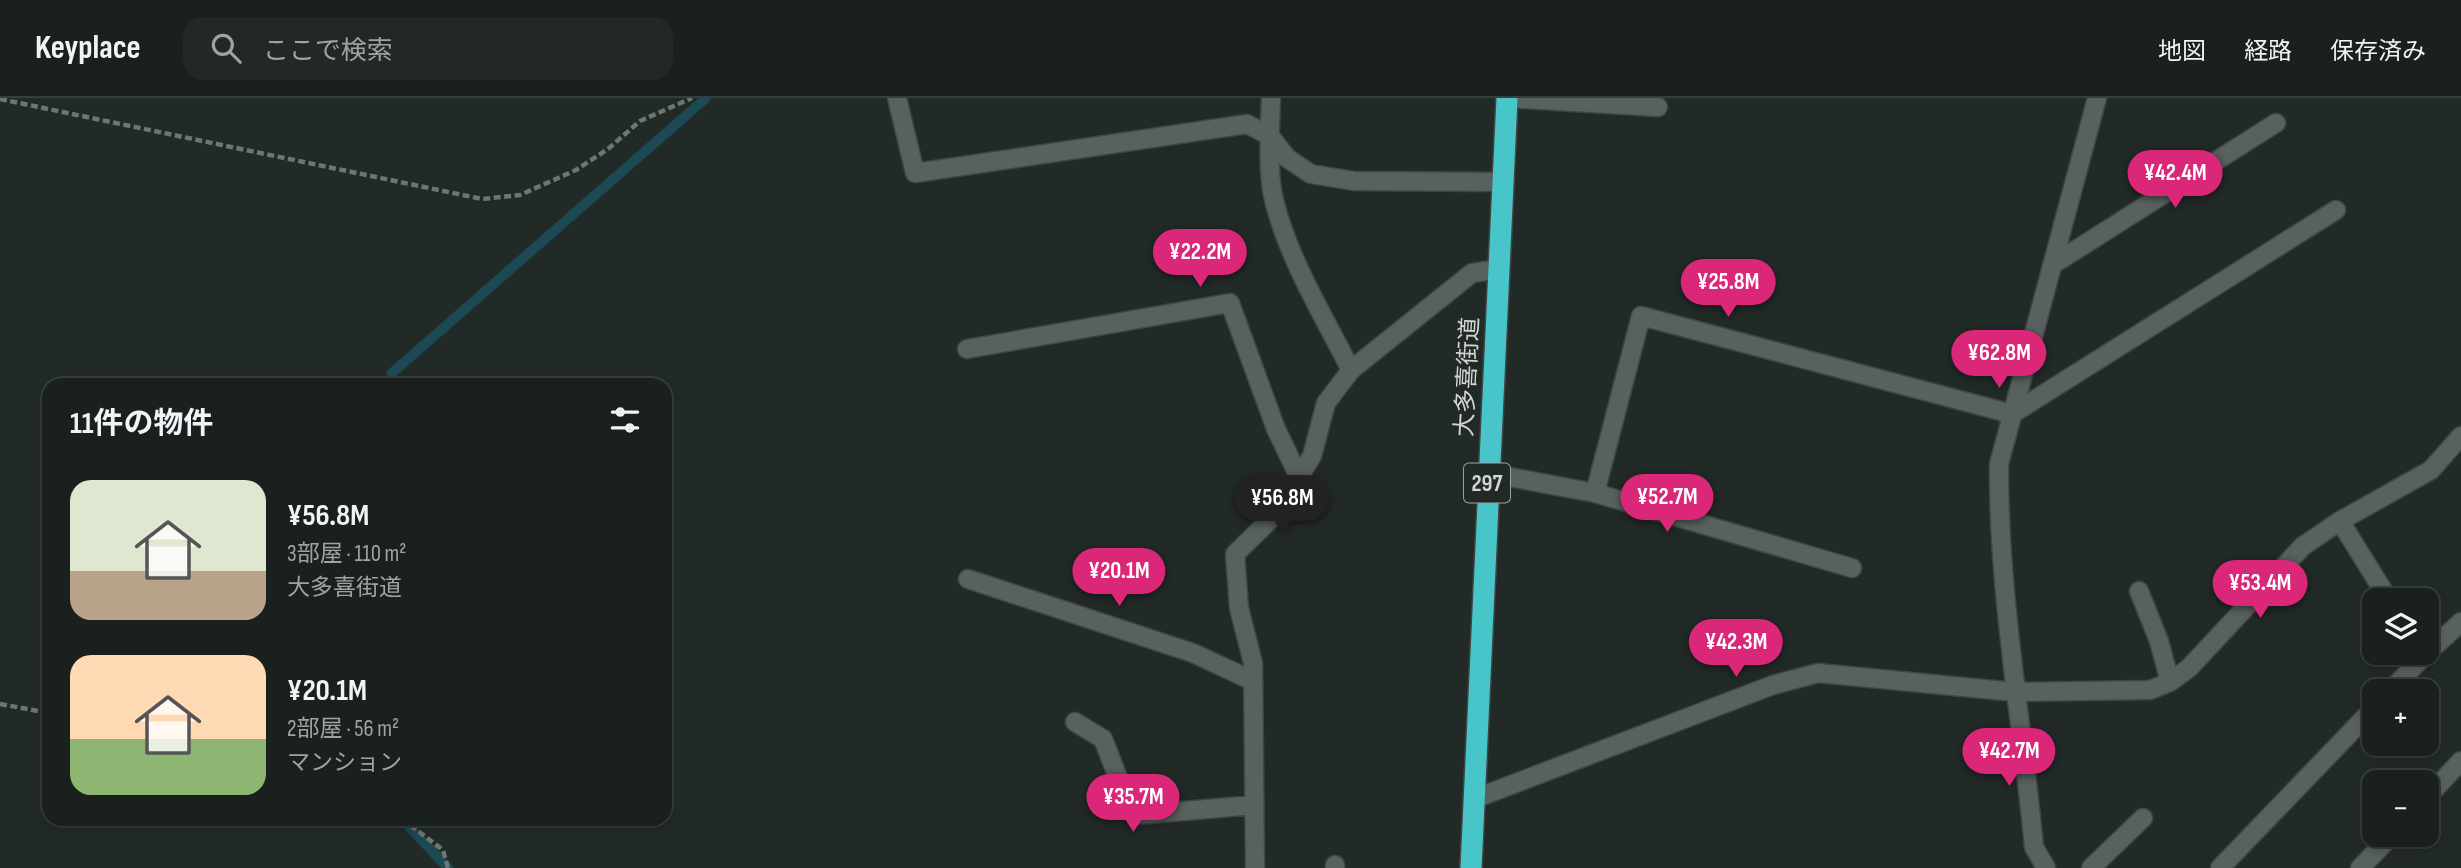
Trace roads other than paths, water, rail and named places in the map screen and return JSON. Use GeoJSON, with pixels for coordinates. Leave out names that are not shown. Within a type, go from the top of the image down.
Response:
{"type":"FeatureCollection","features":[{"type":"Feature","properties":{"kind":"highway","name":"大多喜街道"},"geometry":{"type":"LineString","coordinates":[[1471,868],[1507,98]]}},
{"type":"Feature","properties":{"kind":"street"},"geometry":{"type":"LineString","coordinates":[[897,98],[915,173],[1247,124],[1269,136],[1287,158],[1311,174],[1354,181],[1504,182]]}},
{"type":"Feature","properties":{"kind":"street"},"geometry":{"type":"LineString","coordinates":[[1271,98],[1269,136],[1273,198],[1301,274],[1352,370]]}},
{"type":"Feature","properties":{"kind":"street"},"geometry":{"type":"LineString","coordinates":[[1507,98],[1657,107]]}},
{"type":"Feature","properties":{"kind":"street"},"geometry":{"type":"LineString","coordinates":[[2046,868],[2034,847],[2015,692],[1999,505],[1999,464],[2097,98]]}},
{"type":"Feature","properties":{"kind":"street"},"geometry":{"type":"LineString","coordinates":[[2052,265],[2276,123]]}},
{"type":"Feature","properties":{"kind":"street"},"geometry":{"type":"LineString","coordinates":[[1595,494],[1641,316],[2012,414],[2336,210]]}},
{"type":"Feature","properties":{"kind":"street"},"geometry":{"type":"LineString","coordinates":[[1255,868],[1253,663],[1239,608],[1235,554],[1275,515],[1312,457],[1326,403],[1352,370],[1472,273],[1500,269]]}},
{"type":"Feature","properties":{"kind":"street"},"geometry":{"type":"LineString","coordinates":[[967,349],[1230,303],[1276,429],[1299,477]]}},
{"type":"Feature","properties":{"kind":"street"},"geometry":{"type":"LineString","coordinates":[[1475,799],[1773,685],[1818,673],[2015,692],[2150,690],[2170,682],[2189,668],[2303,546],[2431,470],[2461,436]]}},
{"type":"Feature","properties":{"kind":"street"},"geometry":{"type":"LineString","coordinates":[[1488,473],[1595,494],[1852,568]]}},
{"type":"Feature","properties":{"kind":"street"},"geometry":{"type":"LineString","coordinates":[[2340,522],[2381,588]]}},
{"type":"Feature","properties":{"kind":"street"},"geometry":{"type":"LineString","coordinates":[[968,579],[1193,653],[1253,681]]}},
{"type":"Feature","properties":{"kind":"street"},"geometry":{"type":"LineString","coordinates":[[2139,591],[2159,641],[2170,682]]}},
{"type":"Feature","properties":{"kind":"street"},"geometry":{"type":"LineString","coordinates":[[2439,641],[2461,622]]}},
{"type":"Feature","properties":{"kind":"street"},"geometry":{"type":"LineString","coordinates":[[2401,679],[2414,665]]}},
{"type":"Feature","properties":{"kind":"street"},"geometry":{"type":"LineString","coordinates":[[2220,868],[2362,721]]}},
{"type":"Feature","properties":{"kind":"street"},"geometry":{"type":"LineString","coordinates":[[1075,722],[1103,738],[1128,803],[1136,816],[1254,805]]}},
{"type":"Feature","properties":{"kind":"street"},"geometry":{"type":"LineString","coordinates":[[2439,784],[2461,761]]}},
{"type":"Feature","properties":{"kind":"street"},"geometry":{"type":"LineString","coordinates":[[2091,868],[2143,818]]}},
{"type":"Feature","properties":{"kind":"street"},"geometry":{"type":"LineString","coordinates":[[2360,868],[2380,847]]}},
{"type":"Feature","properties":{"kind":"waterway"},"geometry":{"type":"LineString","coordinates":[[391,378],[392,373],[706,98]]}},
{"type":"Feature","properties":{"kind":"waterway"},"geometry":{"type":"LineString","coordinates":[[409,826],[448,868]]}}]}
